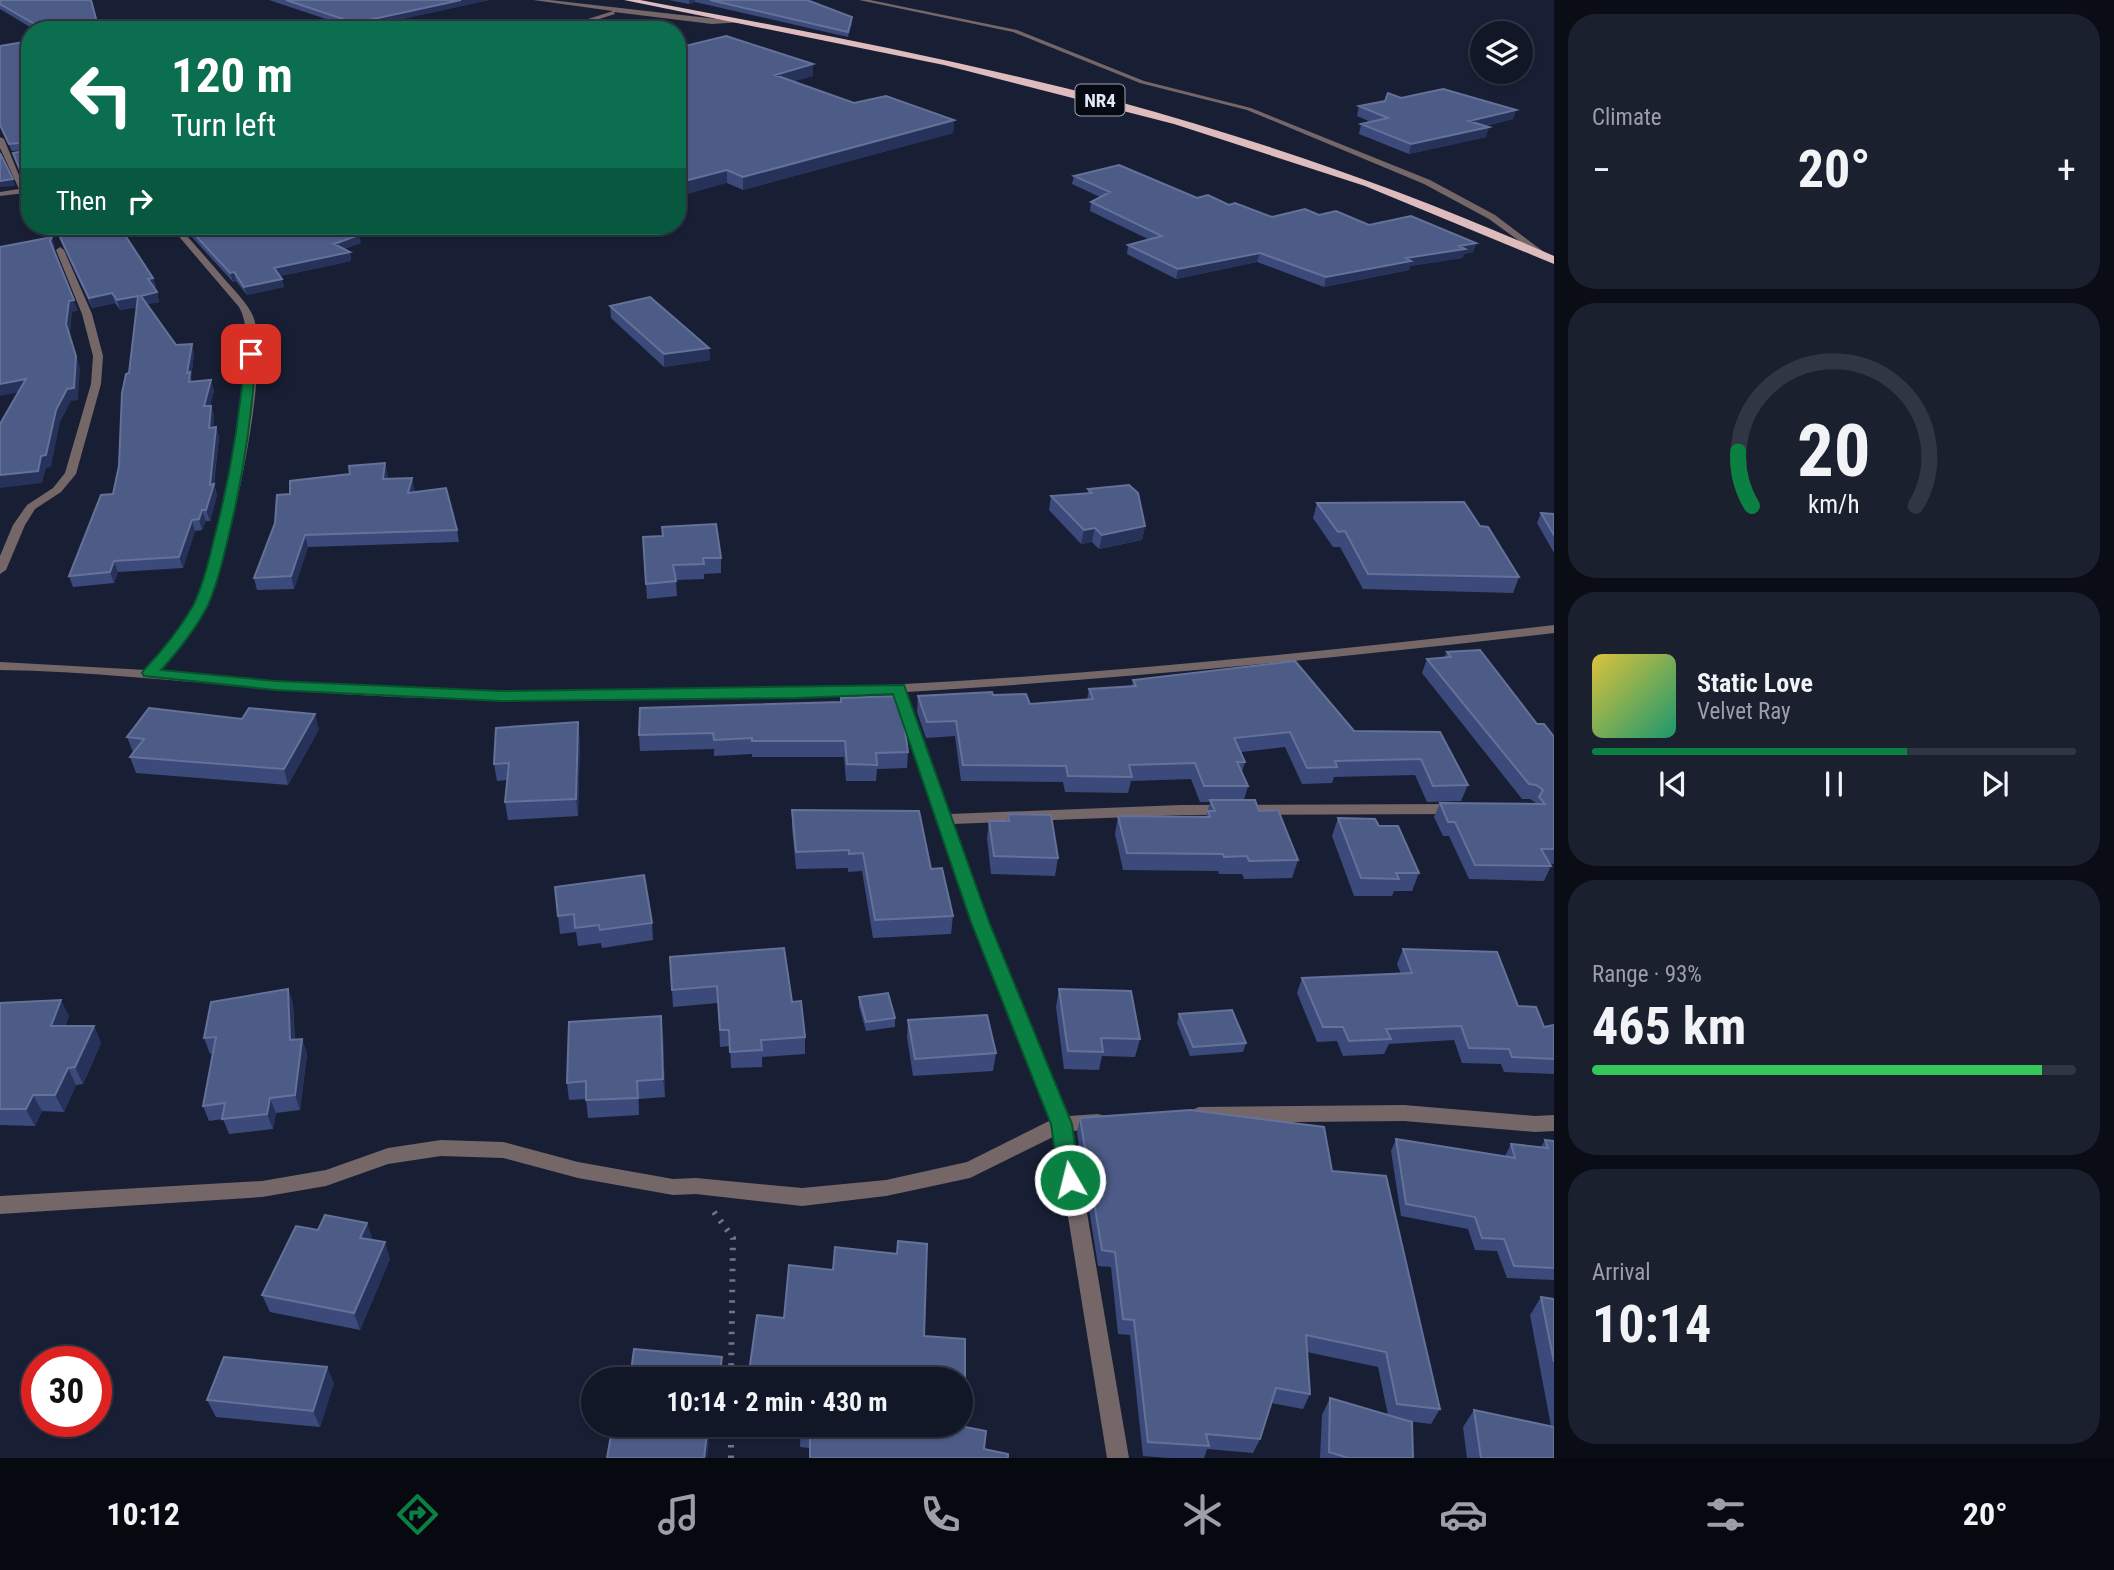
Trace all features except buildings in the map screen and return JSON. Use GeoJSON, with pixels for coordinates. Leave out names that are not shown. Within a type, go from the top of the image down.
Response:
{"type":"FeatureCollection","features":[{"type":"Feature","properties":{"kind":"highway","name":"NR4"},"geometry":{"type":"LineString","coordinates":[[628,0],[883,50],[1121,105],[1342,174],[1434,209],[1554,260]]}},
{"type":"Feature","properties":{"kind":"street"},"geometry":{"type":"LineString","coordinates":[[536,0],[712,22],[740,22]]}},
{"type":"Feature","properties":{"kind":"street"},"geometry":{"type":"LineString","coordinates":[[862,0],[1015,31],[1142,82],[1250,109],[1427,182],[1492,217],[1544,255]]}},
{"type":"Feature","properties":{"kind":"street"},"geometry":{"type":"LineString","coordinates":[[586,21],[618,11]]}},
{"type":"Feature","properties":{"kind":"street"},"geometry":{"type":"LineString","coordinates":[[0,139],[21,181]]}},
{"type":"Feature","properties":{"kind":"street"},"geometry":{"type":"LineString","coordinates":[[8,157],[19,155]]}},
{"type":"Feature","properties":{"kind":"street"},"geometry":{"type":"LineString","coordinates":[[0,194],[21,192]]}},
{"type":"Feature","properties":{"kind":"street"},"geometry":{"type":"LineString","coordinates":[[149,673],[173,648],[202,603],[232,496],[247,411],[252,340],[249,318],[241,304],[182,235]]}},
{"type":"Feature","properties":{"kind":"street"},"geometry":{"type":"LineString","coordinates":[[0,570],[19,525],[31,508],[57,490],[70,474],[96,384],[97,356],[87,314],[60,250]]}},
{"type":"Feature","properties":{"kind":"street"},"geometry":{"type":"LineString","coordinates":[[0,666],[97,668],[276,686],[501,696],[809,693],[1036,681],[1320,656],[1554,629]]}},
{"type":"Feature","properties":{"kind":"street"},"geometry":{"type":"LineString","coordinates":[[899,689],[980,922],[1062,1124],[1118,1458]]}},
{"type":"Feature","properties":{"kind":"street"},"geometry":{"type":"LineString","coordinates":[[945,819],[1181,810],[1472,808]]}},
{"type":"Feature","properties":{"kind":"street"},"geometry":{"type":"LineString","coordinates":[[1185,1116],[1224,1113],[1404,1113],[1535,1124],[1554,1122]]}},
{"type":"Feature","properties":{"kind":"street"},"geometry":{"type":"LineString","coordinates":[[0,1205],[262,1189],[326,1178],[388,1156],[441,1148],[503,1150],[578,1170],[673,1187],[696,1186],[802,1198],[886,1188],[970,1170],[1062,1124],[1122,1120]]}},
{"type":"Feature","properties":{"kind":"path"},"geometry":{"type":"LineString","coordinates":[[696,1186],[733,1238],[732,1367]]}},
{"type":"Feature","properties":{"kind":"path"},"geometry":{"type":"LineString","coordinates":[[731,1437],[731,1458]]}},
{"type":"Feature","properties":{"kind":"route"},"geometry":{"type":"LineString","coordinates":[[251,354],[247,411],[232,496],[217,557],[202,603],[190,624],[173,648],[149,673],[276,686],[501,696],[822,693],[899,689],[980,922],[1062,1124],[1070,1180]]}}]}
